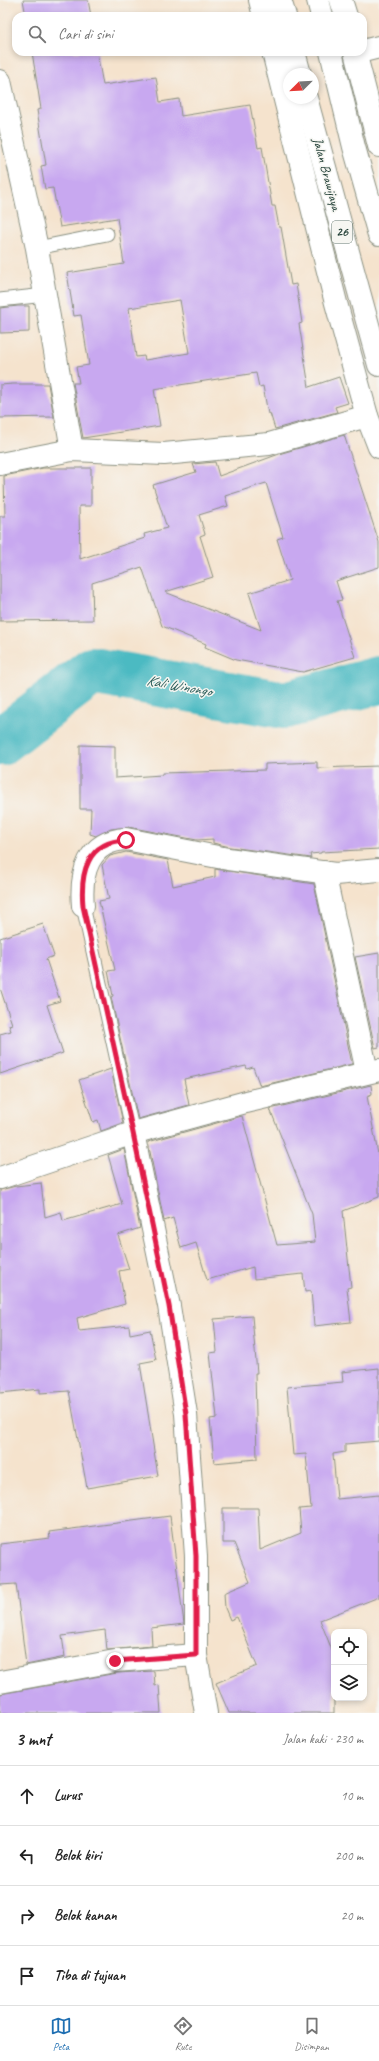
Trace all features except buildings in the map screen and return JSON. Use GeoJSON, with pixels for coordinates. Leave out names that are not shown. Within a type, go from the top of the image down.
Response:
{"type":"FeatureCollection","features":[{"type":"Feature","properties":{"kind":"main road"},"geometry":{"type":"LineString","coordinates":[[260,0],[263,12]]}},
{"type":"Feature","properties":{"kind":"main road"},"geometry":{"type":"LineString","coordinates":[[280,0],[284,12]]}},
{"type":"Feature","properties":{"kind":"main road"},"geometry":{"type":"LineString","coordinates":[[318,0],[321,12]]}},
{"type":"Feature","properties":{"kind":"main road"},"geometry":{"type":"LineString","coordinates":[[342,0],[345,12]]}},
{"type":"Feature","properties":{"kind":"main road"},"geometry":{"type":"LineString","coordinates":[[367,50],[379,47]]}},
{"type":"Feature","properties":{"kind":"main road"},"geometry":{"type":"LineString","coordinates":[[274,56],[336,303],[367,416],[379,447]]}},
{"type":"Feature","properties":{"kind":"main road"},"geometry":{"type":"LineString","coordinates":[[295,56],[298,68]]}},
{"type":"Feature","properties":{"kind":"main road"},"geometry":{"type":"LineString","coordinates":[[332,56],[354,147],[379,235]]}},
{"type":"Feature","properties":{"kind":"main road"},"geometry":{"type":"LineString","coordinates":[[359,56],[379,146]]}},
{"type":"Feature","properties":{"kind":"main road"},"geometry":{"type":"LineString","coordinates":[[0,81],[37,248],[72,450]]}},
{"type":"Feature","properties":{"kind":"main road","name":"Jalan Brawijaya"},"geometry":{"type":"LineString","coordinates":[[308,104],[379,365]]}},
{"type":"Feature","properties":{"kind":"main road"},"geometry":{"type":"LineString","coordinates":[[0,464],[72,450],[164,454],[269,444],[367,416]]}},
{"type":"Feature","properties":{"kind":"main road"},"geometry":{"type":"LineString","coordinates":[[83,906],[82,884],[88,863],[94,852],[102,844],[116,840],[126,840],[228,859],[335,874],[379,870]]}},
{"type":"Feature","properties":{"kind":"main road"},"geometry":{"type":"LineString","coordinates":[[0,1178],[133,1133],[373,1071],[324,872]]}},
{"type":"Feature","properties":{"kind":"main road"},"geometry":{"type":"LineString","coordinates":[[133,1133],[169,1306],[186,1414],[196,1556],[196,1655],[206,1713]]}},
{"type":"Feature","properties":{"kind":"main road"},"geometry":{"type":"LineString","coordinates":[[0,1682],[115,1661],[196,1655]]}},
{"type":"Feature","properties":{"kind":"lane"},"geometry":{"type":"LineString","coordinates":[[37,248],[107,234]]}},
{"type":"Feature","properties":{"kind":"lane"},"geometry":{"type":"LineString","coordinates":[[0,300],[45,295]]}},
{"type":"Feature","properties":{"kind":"lane"},"geometry":{"type":"LineString","coordinates":[[83,906],[133,1133]]}},
{"type":"Feature","properties":{"kind":"waterway","name":"Kali Winongo"},"geometry":{"type":"LineString","coordinates":[[0,742],[92,671],[285,705],[379,680]]}},
{"type":"Feature","properties":{"kind":"route"},"geometry":{"type":"LineString","coordinates":[[115,1661],[196,1655],[196,1556],[186,1414],[169,1306],[83,906],[81,890],[88,863],[94,852],[102,844],[116,840],[126,840]]}}]}
